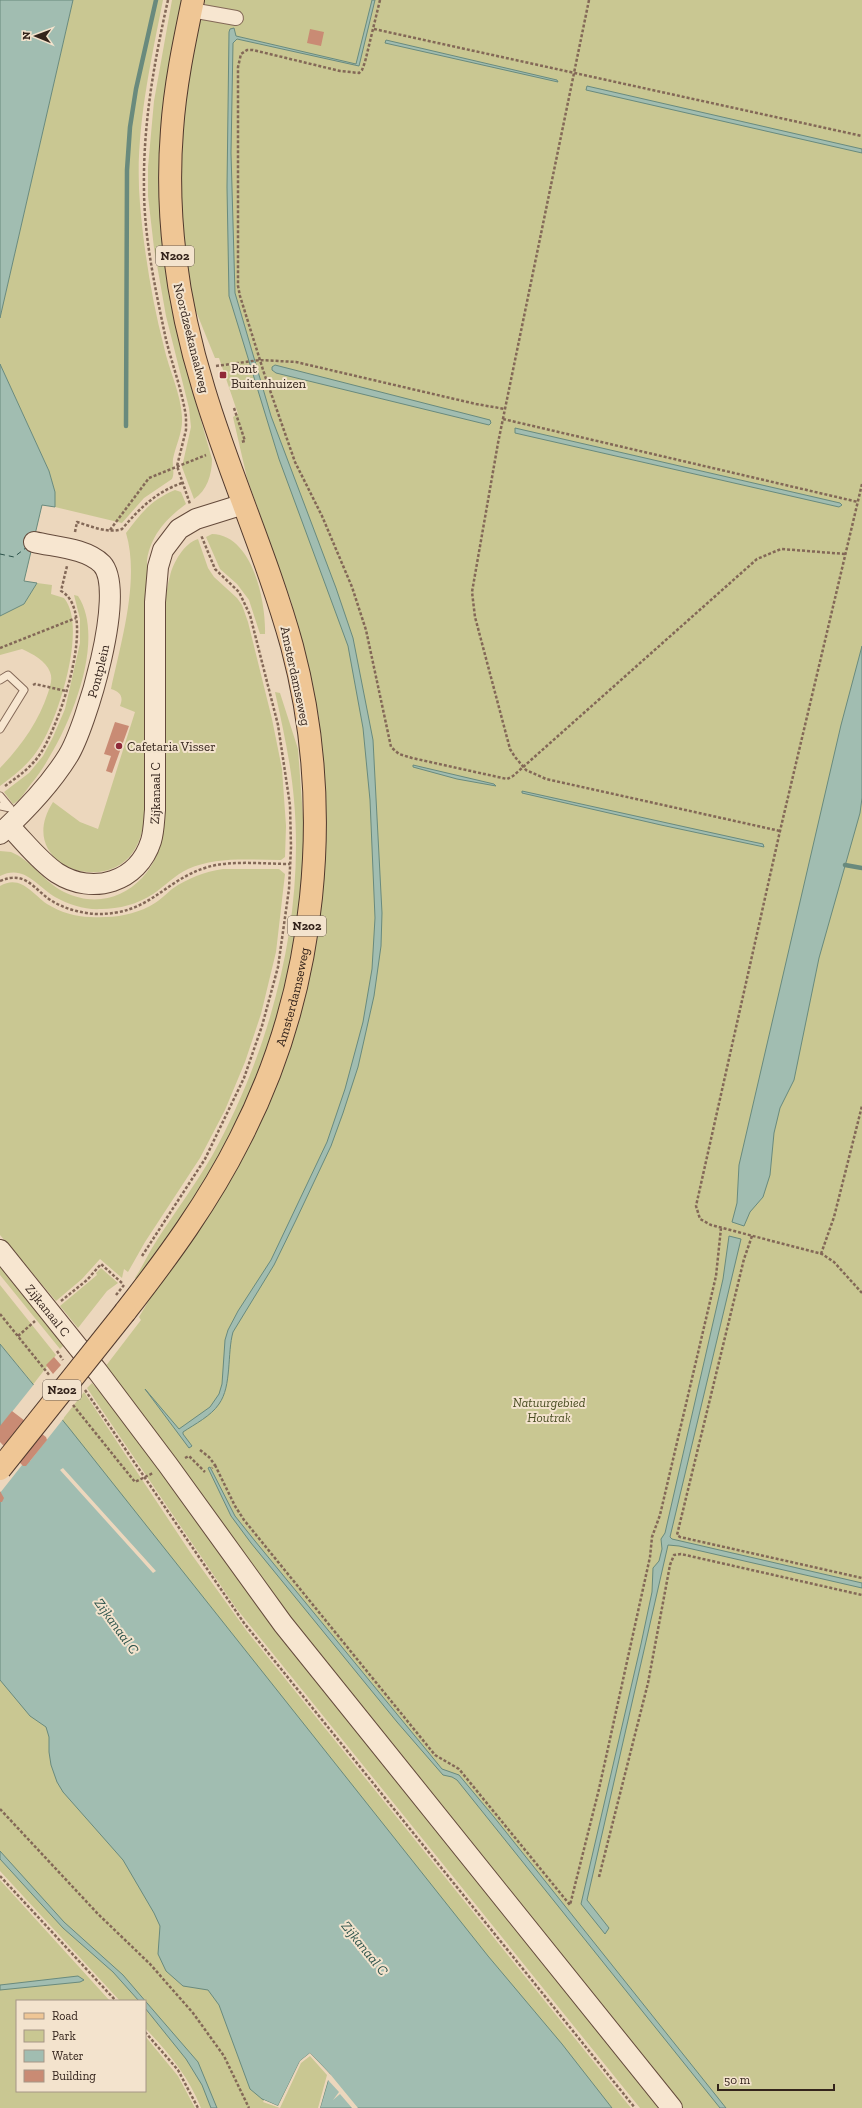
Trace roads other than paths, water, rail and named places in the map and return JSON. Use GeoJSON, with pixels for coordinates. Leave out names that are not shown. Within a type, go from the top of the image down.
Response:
{"type":"FeatureCollection","features":[{"type":"Feature","properties":{"kind":"main road","name":"Noordzeekanaalweg"},"geometry":{"type":"LineString","coordinates":[[192,5],[180,64],[174,107],[171,152],[171,199],[179,291],[198,370],[244,504]]}},
{"type":"Feature","properties":{"kind":"main road","name":"Amsterdamseweg"},"geometry":{"type":"LineString","coordinates":[[0,1469],[125,1312],[199,1212],[241,1137],[266,1081],[290,1010],[304,946],[312,884],[315,825],[309,741],[292,647],[270,575],[244,504]]}},
{"type":"Feature","properties":{"kind":"street"},"geometry":{"type":"LineString","coordinates":[[192,5],[236,18]]}},
{"type":"Feature","properties":{"kind":"street","name":"Zijkanaal C"},"geometry":{"type":"LineString","coordinates":[[4,830],[56,872],[76,882],[97,885],[111,883],[127,875],[142,860],[152,840],[154,816],[155,602],[158,567],[164,550],[174,535],[187,523],[244,504]]}},
{"type":"Feature","properties":{"kind":"street","name":"Pontplein"},"geometry":{"type":"LineString","coordinates":[[4,830],[44,789],[69,756],[87,713],[108,622],[110,579],[104,566],[96,559],[86,554],[34,542]]}},
{"type":"Feature","properties":{"kind":"street","name":"Zijkanaal C"},"geometry":{"type":"LineString","coordinates":[[0,1250],[168,1465],[287,1630],[672,2108]]}},
{"type":"Feature","properties":{"kind":"lane"},"geometry":{"type":"LineString","coordinates":[[0,680],[8,675],[24,690],[0,729]]}},
{"type":"Feature","properties":{"kind":"lane"},"geometry":{"type":"LineString","coordinates":[[0,796],[10,808],[0,806]]}},
{"type":"Feature","properties":{"kind":"water"},"geometry":{"type":"Polygon","coordinates":[[[0,0],[73,0],[0,318],[0,0]]]}},
{"type":"Feature","properties":{"kind":"water"},"geometry":{"type":"Polygon","coordinates":[[[372,0],[375,0],[359,66],[237,39],[233,43],[231,153],[235,293],[271,416],[336,588],[353,638],[373,740],[382,913],[381,946],[374,996],[358,1067],[331,1146],[274,1265],[233,1332],[228,1379],[223,1397],[212,1412],[183,1432],[192,1446],[189,1448],[145,1389],[179,1429],[210,1407],[219,1394],[222,1384],[225,1340],[228,1330],[238,1311],[271,1260],[327,1142],[345,1089],[363,1022],[372,969],[375,918],[370,800],[363,728],[348,646],[279,459],[229,296],[227,187],[229,32],[230,29],[234,28],[236,36],[356,64],[372,0]]]}},
{"type":"Feature","properties":{"kind":"water"},"geometry":{"type":"Polygon","coordinates":[[[386,40],[557,80],[558,82],[385,43],[386,40]]]}},
{"type":"Feature","properties":{"kind":"water"},"geometry":{"type":"Polygon","coordinates":[[[587,86],[862,149],[862,153],[586,90],[587,86]]]}},
{"type":"Feature","properties":{"kind":"water"},"geometry":{"type":"Polygon","coordinates":[[[0,364],[49,471],[55,492],[55,507],[42,505],[24,581],[37,583],[24,604],[0,616],[0,364]]]}},
{"type":"Feature","properties":{"kind":"water"},"geometry":{"type":"Polygon","coordinates":[[[275,365],[490,420],[491,423],[489,425],[276,373],[272,370],[272,367],[275,365]]]}},
{"type":"Feature","properties":{"kind":"water"},"geometry":{"type":"Polygon","coordinates":[[[515,428],[840,503],[842,505],[839,507],[515,433],[515,428]]]}},
{"type":"Feature","properties":{"kind":"water"},"geometry":{"type":"Polygon","coordinates":[[[862,646],[862,798],[860,813],[819,958],[794,1080],[780,1108],[774,1133],[770,1175],[763,1197],[750,1212],[744,1226],[732,1222],[737,1203],[739,1165],[841,725],[862,646]]]}},
{"type":"Feature","properties":{"kind":"water"},"geometry":{"type":"Polygon","coordinates":[[[413,765],[494,784],[496,786],[457,779],[413,767],[413,765]]]}},
{"type":"Feature","properties":{"kind":"water"},"geometry":{"type":"Polygon","coordinates":[[[522,791],[763,844],[764,847],[522,793],[522,791]]]}},
{"type":"Feature","properties":{"kind":"water"},"geometry":{"type":"Polygon","coordinates":[[[729,1236],[741,1239],[670,1537],[672,1539],[862,1583],[862,1588],[679,1546],[668,1545],[587,1900],[609,1928],[605,1934],[581,1904],[641,1644],[652,1592],[653,1568],[659,1561],[662,1549],[661,1539],[665,1533],[723,1279],[729,1236]]]}},
{"type":"Feature","properties":{"kind":"water"},"geometry":{"type":"Polygon","coordinates":[[[0,1344],[69,1428],[488,1956],[562,2044],[612,2108],[320,2108],[330,2074],[310,2053],[300,2061],[278,2106],[262,2099],[250,2089],[219,2005],[208,1990],[183,1986],[166,1971],[158,1954],[160,1926],[154,1913],[123,1860],[63,1792],[57,1782],[51,1765],[49,1737],[46,1727],[30,1716],[0,1680],[0,1344]]]}},
{"type":"Feature","properties":{"kind":"water"},"geometry":{"type":"Polygon","coordinates":[[[210,1467],[235,1516],[255,1541],[442,1769],[459,1775],[494,1817],[726,2108],[720,2108],[457,1780],[443,1775],[397,1722],[251,1543],[231,1516],[208,1468],[210,1467]]]}},
{"type":"Feature","properties":{"kind":"water"},"geometry":{"type":"Polygon","coordinates":[[[0,1851],[64,1922],[123,1975],[145,2000],[138,2000],[113,1972],[63,1928],[0,1859],[0,1851]]]}},
{"type":"Feature","properties":{"kind":"water"},"geometry":{"type":"Polygon","coordinates":[[[78,1976],[84,1980],[80,1982],[0,1990],[0,1985],[78,1976]]]}},
{"type":"Feature","properties":{"kind":"water"},"geometry":{"type":"Polygon","coordinates":[[[146,2002],[198,2062],[217,2108],[211,2108],[202,2085],[186,2059],[146,2009],[146,2002]]]}},
{"type":"Feature","properties":{"kind":"waterway"},"geometry":{"type":"LineString","coordinates":[[126,426],[127,170],[130,127],[136,89],[156,0]]}},
{"type":"Feature","properties":{"kind":"waterway"},"geometry":{"type":"LineString","coordinates":[[845,865],[862,868]]}},
{"type":"Feature","properties":{"kind":"place","name":"Pont Buitenhuizen"},"geometry":{"type":"Point","coordinates":[223,375]}},
{"type":"Feature","properties":{"kind":"place","name":"Cafetaria Visser"},"geometry":{"type":"Point","coordinates":[119,746]}},
{"type":"Feature","properties":{"kind":"park label","name":"Natuurgebied Houtrak"},"geometry":{"type":"Point","coordinates":[549,1410]}}]}
